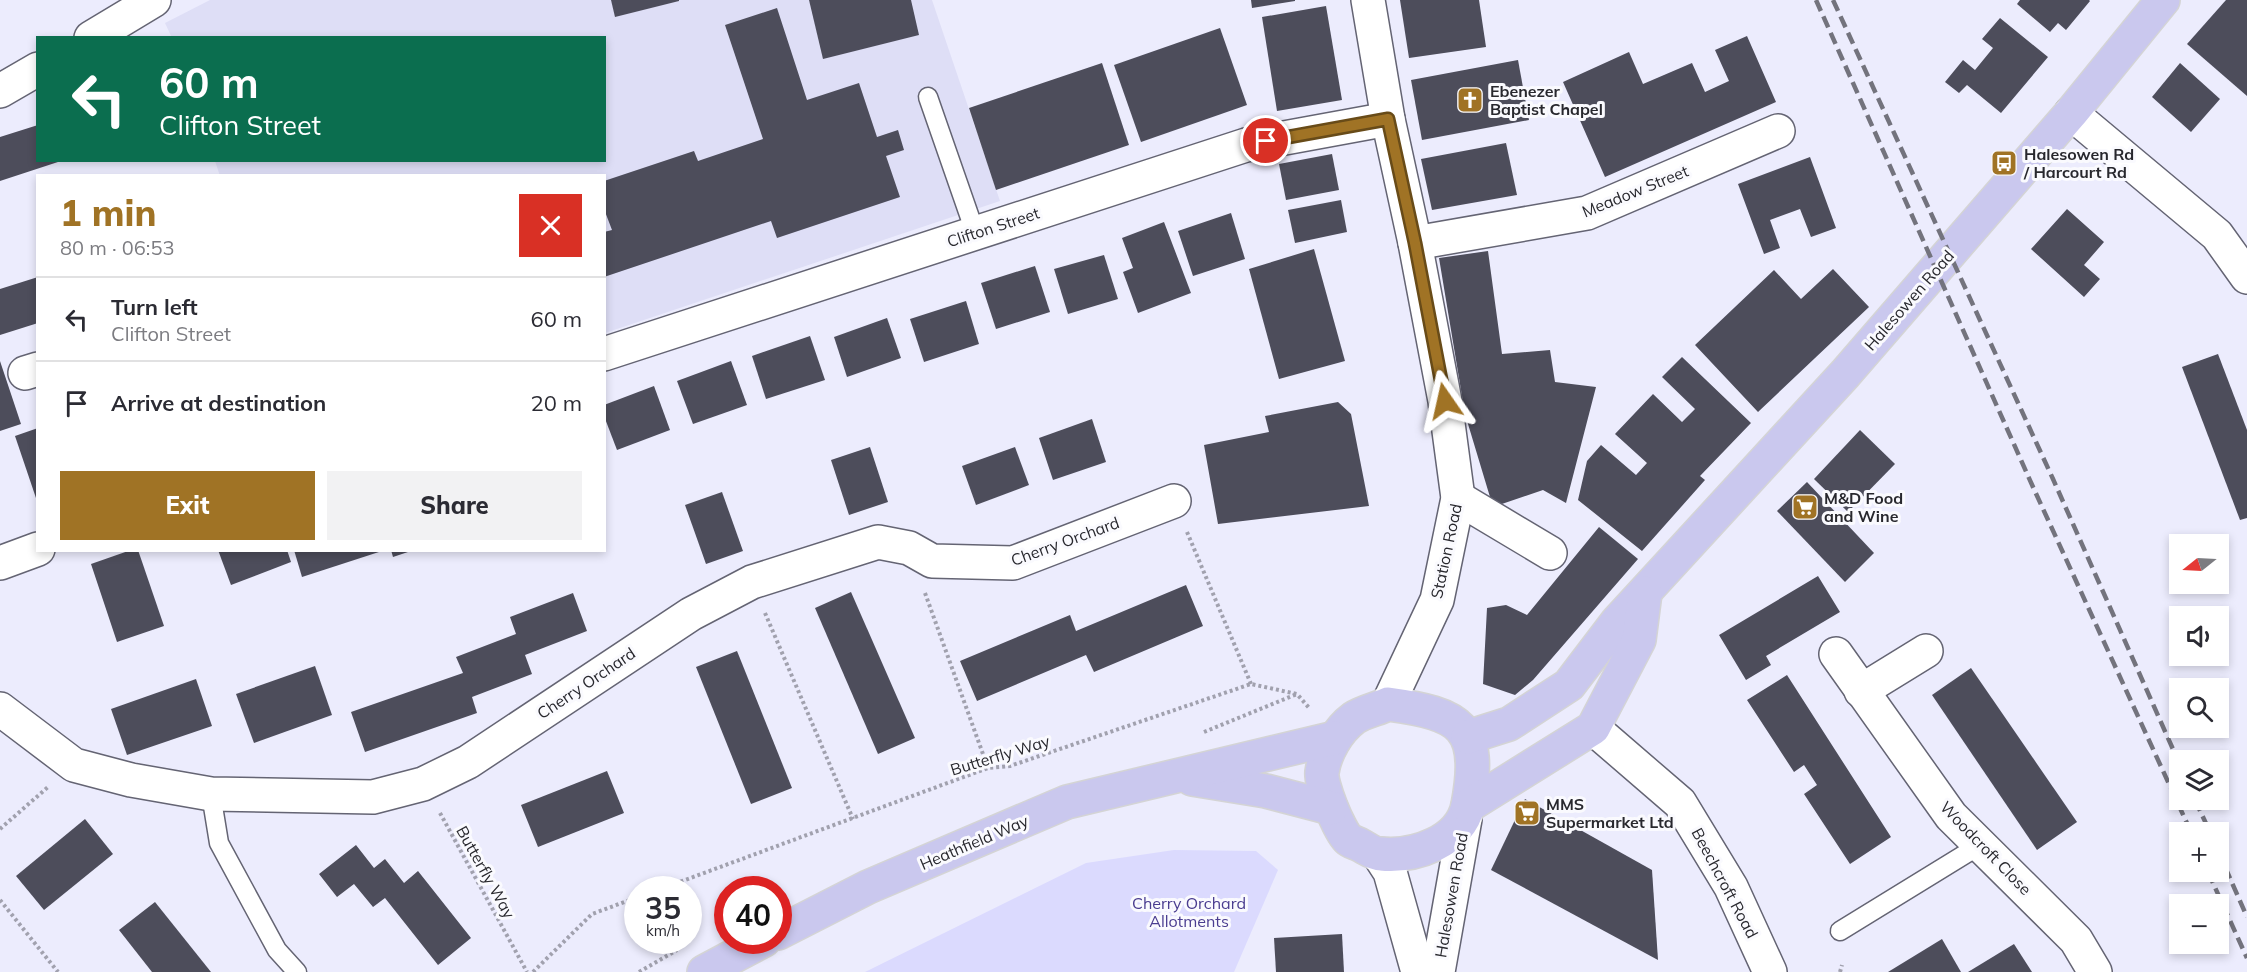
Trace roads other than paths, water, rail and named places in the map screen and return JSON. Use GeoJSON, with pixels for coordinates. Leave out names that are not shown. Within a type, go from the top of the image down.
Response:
{"type":"FeatureCollection","features":[{"type":"Feature","properties":{"kind":"main road","name":"Halesowen Road"},"geometry":{"type":"LineString","coordinates":[[1468,737],[1509,724],[1569,685],[1617,622],[1845,374],[2071,113],[2163,0]]}},
{"type":"Feature","properties":{"kind":"main road"},"geometry":{"type":"LineString","coordinates":[[1467,812],[1473,775],[1468,737],[1459,725],[1443,716],[1421,709],[1388,704],[1355,718],[1335,738],[1321,773],[1331,808],[1348,840],[1379,855],[1423,850],[1449,837],[1467,812],[1593,728],[1639,640],[1645,593]]}},
{"type":"Feature","properties":{"kind":"main road","name":"Heathfield Way"},"geometry":{"type":"LineString","coordinates":[[792,926],[868,886],[1067,802],[1335,738]]}},
{"type":"Feature","properties":{"kind":"main road","name":"Heathfield Way"},"geometry":{"type":"LineString","coordinates":[[1178,776],[1266,791],[1331,808]]}},
{"type":"Feature","properties":{"kind":"main road"},"geometry":{"type":"LineString","coordinates":[[704,972],[738,954]]}},
{"type":"Feature","properties":{"kind":"street"},"geometry":{"type":"LineString","coordinates":[[94,36],[154,0]]}},
{"type":"Feature","properties":{"kind":"street","name":"Station Road"},"geometry":{"type":"LineString","coordinates":[[1368,0],[1388,119],[1415,243],[1445,401],[1458,498],[1437,600],[1388,704]]}},
{"type":"Feature","properties":{"kind":"street"},"geometry":{"type":"LineString","coordinates":[[0,91],[36,70]]}},
{"type":"Feature","properties":{"kind":"street"},"geometry":{"type":"LineString","coordinates":[[2071,113],[2217,235],[2247,277]]}},
{"type":"Feature","properties":{"kind":"street","name":"Clifton Street"},"geometry":{"type":"LineString","coordinates":[[606,353],[1246,145],[1388,119]]}},
{"type":"Feature","properties":{"kind":"street","name":"Meadow Street"},"geometry":{"type":"LineString","coordinates":[[1415,243],[1587,213],[1778,131]]}},
{"type":"Feature","properties":{"kind":"street"},"geometry":{"type":"LineString","coordinates":[[1458,498],[1550,553]]}},
{"type":"Feature","properties":{"kind":"street","name":"Cherry Orchard"},"geometry":{"type":"LineString","coordinates":[[0,709],[74,765],[131,780],[211,794],[373,797],[423,784],[468,762],[691,614],[752,582],[878,542],[909,548],[932,561],[1013,563],[1174,501]]}},
{"type":"Feature","properties":{"kind":"street"},"geometry":{"type":"LineString","coordinates":[[0,563],[36,550]]}},
{"type":"Feature","properties":{"kind":"street"},"geometry":{"type":"LineString","coordinates":[[1861,691],[1926,651]]}},
{"type":"Feature","properties":{"kind":"street","name":"Woodcroft Close"},"geometry":{"type":"LineString","coordinates":[[1836,654],[1951,816],[2076,940],[2095,972]]}},
{"type":"Feature","properties":{"kind":"street","name":"Beechcroft Road"},"geometry":{"type":"LineString","coordinates":[[1593,728],[1680,803],[1731,887],[1770,972]]}},
{"type":"Feature","properties":{"kind":"street","name":"Halesowen Road"},"geometry":{"type":"LineString","coordinates":[[1438,972],[1467,812]]}},
{"type":"Feature","properties":{"kind":"street","name":"Halesowen Road"},"geometry":{"type":"LineString","coordinates":[[1379,855],[1390,872],[1418,972]]}},
{"type":"Feature","properties":{"kind":"lane"},"geometry":{"type":"LineString","coordinates":[[928,97],[975,232]]}},
{"type":"Feature","properties":{"kind":"lane"},"geometry":{"type":"LineString","coordinates":[[211,794],[219,843],[277,950],[297,972]]}},
{"type":"Feature","properties":{"kind":"lane"},"geometry":{"type":"LineString","coordinates":[[1839,931],[1980,845]]}},
{"type":"Feature","properties":{"kind":"railway"},"geometry":{"type":"LineString","coordinates":[[1816,0],[2033,487],[2186,822]]}},
{"type":"Feature","properties":{"kind":"railway"},"geometry":{"type":"LineString","coordinates":[[1833,0],[2053,479],[2173,750]]}},
{"type":"Feature","properties":{"kind":"railway"},"geometry":{"type":"LineString","coordinates":[[2200,810],[2205,822]]}},
{"type":"Feature","properties":{"kind":"railway"},"geometry":{"type":"LineString","coordinates":[[2229,876],[2247,917]]}},
{"type":"Feature","properties":{"kind":"railway"},"geometry":{"type":"LineString","coordinates":[[2213,882],[2247,958]]}},
{"type":"Feature","properties":{"kind":"place","name":"Ebenezer Baptist Chapel"},"geometry":{"type":"Point","coordinates":[1470,100]}},
{"type":"Feature","properties":{"kind":"place","name":"Halesowen Rd / Harcourt Rd"},"geometry":{"type":"Point","coordinates":[2004,163]}},
{"type":"Feature","properties":{"kind":"place","name":"M&D Food and Wine"},"geometry":{"type":"Point","coordinates":[1805,507]}},
{"type":"Feature","properties":{"kind":"place","name":"MMS Supermarket Ltd"},"geometry":{"type":"Point","coordinates":[1527,813]}},
{"type":"Feature","properties":{"kind":"park label","name":"Cherry Orchard Allotments"},"geometry":{"type":"Point","coordinates":[1189,912]}}]}
